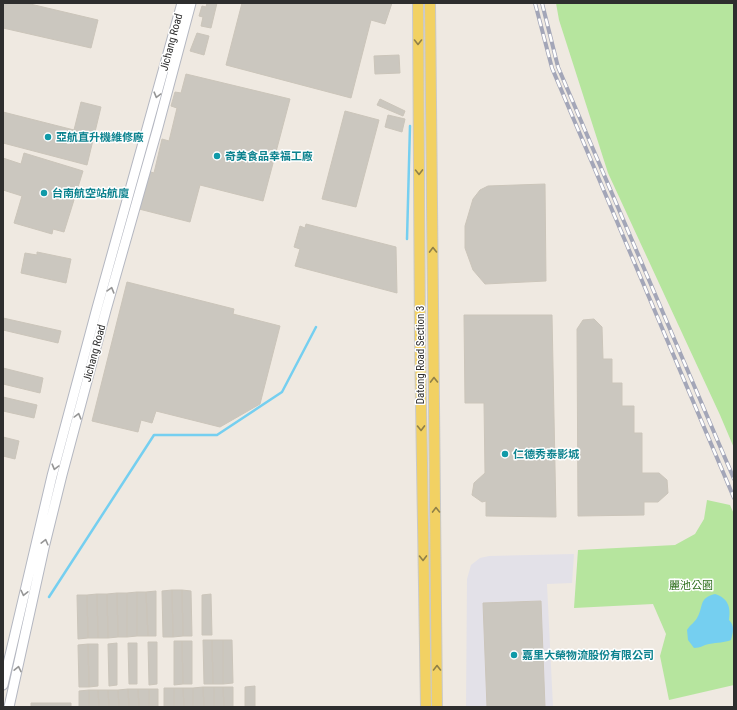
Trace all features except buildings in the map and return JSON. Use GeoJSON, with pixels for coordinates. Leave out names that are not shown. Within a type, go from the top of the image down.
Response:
{"type":"FeatureCollection","features":[{"type":"Feature","properties":{"kind":"main road","name":"Datong Road Section 3"},"geometry":{"type":"LineString","coordinates":[[418,3],[420,342],[426,707]]}},
{"type":"Feature","properties":{"kind":"main road","name":"Datong Road Section 3"},"geometry":{"type":"LineString","coordinates":[[430,3],[437,707]]}},
{"type":"Feature","properties":{"kind":"street","name":"Jichang Road"},"geometry":{"type":"LineString","coordinates":[[3,685],[34,548],[58,453],[111,253],[149,126],[182,3]]}},
{"type":"Feature","properties":{"kind":"street","name":"Jichang Road"},"geometry":{"type":"LineString","coordinates":[[9,707],[44,548],[64,467],[106,310],[192,3]]}},
{"type":"Feature","properties":{"kind":"shaded area"},"geometry":{"type":"Polygon","coordinates":[[[574,554],[572,583],[547,584],[553,707],[466,707],[467,579],[471,565],[480,558],[489,556],[574,554]]]}},
{"type":"Feature","properties":{"kind":"green space"},"geometry":{"type":"Polygon","coordinates":[[[556,3],[734,3],[734,448],[608,173],[559,20],[556,3]]]}},
{"type":"Feature","properties":{"kind":"green space","name":"麗池公園"},"geometry":{"type":"Polygon","coordinates":[[[707,500],[730,505],[734,514],[734,685],[669,700],[660,656],[666,634],[653,604],[574,608],[578,550],[675,545],[695,534],[704,519],[707,500]]]}},
{"type":"Feature","properties":{"kind":"water"},"geometry":{"type":"Polygon","coordinates":[[[715,594],[723,598],[728,604],[729,620],[733,629],[731,640],[694,648],[688,640],[687,630],[697,618],[704,600],[715,594]]]}},
{"type":"Feature","properties":{"kind":"waterway"},"geometry":{"type":"LineString","coordinates":[[407,239],[410,126]]}},
{"type":"Feature","properties":{"kind":"waterway"},"geometry":{"type":"LineString","coordinates":[[49,597],[154,435],[217,435],[282,392],[316,327]]}},
{"type":"Feature","properties":{"kind":"railway"},"geometry":{"type":"LineString","coordinates":[[535,3],[552,68],[734,498]]}},
{"type":"Feature","properties":{"kind":"railway"},"geometry":{"type":"LineString","coordinates":[[542,3],[558,67],[734,479]]}},
{"type":"Feature","properties":{"kind":"place","name":"亞航直升機維修廠"},"geometry":{"type":"Point","coordinates":[48,137]}},
{"type":"Feature","properties":{"kind":"place","name":"奇美食品幸福工廠"},"geometry":{"type":"Point","coordinates":[217,156]}},
{"type":"Feature","properties":{"kind":"place","name":"台南航空站航廈"},"geometry":{"type":"Point","coordinates":[44,193]}},
{"type":"Feature","properties":{"kind":"place","name":"仁德秀泰影城"},"geometry":{"type":"Point","coordinates":[505,454]}},
{"type":"Feature","properties":{"kind":"place","name":"嘉里大榮物流股份有限公司"},"geometry":{"type":"Point","coordinates":[514,655]}}]}
